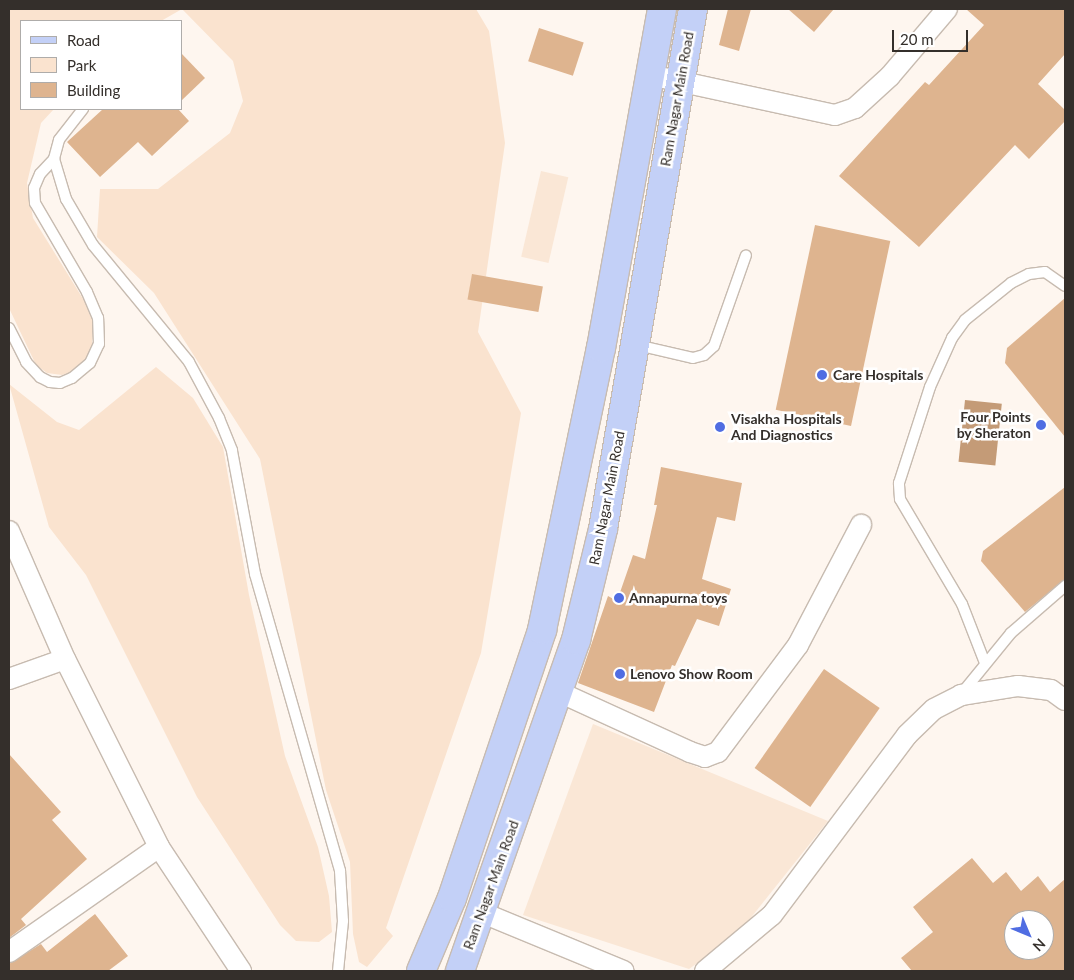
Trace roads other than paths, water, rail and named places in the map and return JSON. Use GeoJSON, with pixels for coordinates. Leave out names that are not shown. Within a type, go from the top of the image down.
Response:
{"type":"FeatureCollection","features":[{"type":"Feature","properties":{"kind":"main road"},"geometry":{"type":"LineString","coordinates":[[421,971],[452,898],[542,630],[601,348],[662,9]]}},
{"type":"Feature","properties":{"kind":"main road","name":"Ram Nagar Main Road"},"geometry":{"type":"LineString","coordinates":[[460,971],[483,913],[576,640],[603,529],[693,9]]}},
{"type":"Feature","properties":{"kind":"street"},"geometry":{"type":"LineString","coordinates":[[650,75],[835,115],[855,108],[890,76],[947,9]]}},
{"type":"Feature","properties":{"kind":"street"},"geometry":{"type":"LineString","coordinates":[[558,692],[690,752],[705,756],[718,752],[798,645],[861,525]]}},
{"type":"Feature","properties":{"kind":"street"},"geometry":{"type":"LineString","coordinates":[[9,531],[65,659],[159,846],[241,971]]}},
{"type":"Feature","properties":{"kind":"street"},"geometry":{"type":"LineString","coordinates":[[9,679],[65,659]]}},
{"type":"Feature","properties":{"kind":"street"},"geometry":{"type":"LineString","coordinates":[[705,971],[772,915],[907,735],[934,709],[961,695],[1018,686],[1051,690],[1065,700]]}},
{"type":"Feature","properties":{"kind":"street"},"geometry":{"type":"LineString","coordinates":[[9,952],[159,846]]}},
{"type":"Feature","properties":{"kind":"street"},"geometry":{"type":"LineString","coordinates":[[483,913],[624,971]]}},
{"type":"Feature","properties":{"kind":"lane"},"geometry":{"type":"LineString","coordinates":[[9,328],[26,362],[40,377],[50,382],[60,383],[72,378],[90,363],[99,344],[98,318],[87,292],[35,202],[34,188],[40,174],[54,159],[59,140],[82,110]]}},
{"type":"Feature","properties":{"kind":"lane"},"geometry":{"type":"LineString","coordinates":[[54,159],[66,199],[78,222],[94,245],[188,362],[219,418],[232,451],[255,574],[340,871],[343,921],[338,971]]}},
{"type":"Feature","properties":{"kind":"lane"},"geometry":{"type":"LineString","coordinates":[[635,344],[693,358],[704,356],[714,346],[746,255]]}},
{"type":"Feature","properties":{"kind":"lane"},"geometry":{"type":"LineString","coordinates":[[984,663],[962,604],[900,499],[899,483],[930,387],[952,338],[965,320],[1011,283],[1028,274],[1045,272],[1065,286]]}},
{"type":"Feature","properties":{"kind":"lane"},"geometry":{"type":"LineString","coordinates":[[961,695],[984,663],[1011,633],[1065,586]]}},
{"type":"Feature","properties":{"kind":"place","name":"Care Hospitals"},"geometry":{"type":"Point","coordinates":[822,375]}},
{"type":"Feature","properties":{"kind":"place","name":"Four Points by Sheraton"},"geometry":{"type":"Point","coordinates":[1041,425]}},
{"type":"Feature","properties":{"kind":"place","name":"Visakha Hospitals And Diagnostics"},"geometry":{"type":"Point","coordinates":[720,427]}},
{"type":"Feature","properties":{"kind":"place","name":"Annapurna toys"},"geometry":{"type":"Point","coordinates":[619,598]}},
{"type":"Feature","properties":{"kind":"place","name":"Lenovo Show Room"},"geometry":{"type":"Point","coordinates":[620,674]}}]}
